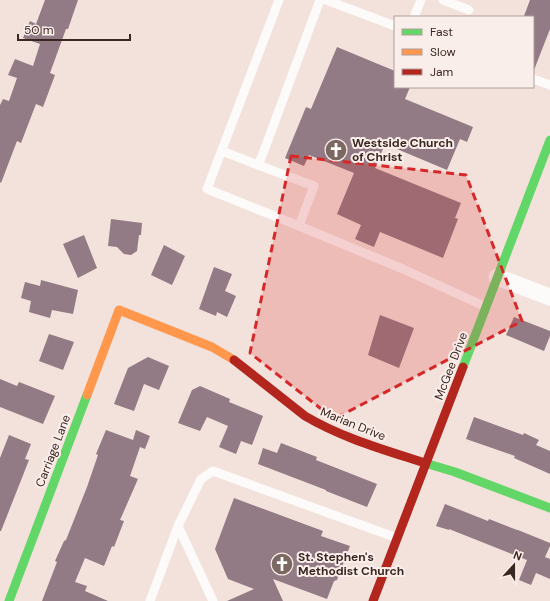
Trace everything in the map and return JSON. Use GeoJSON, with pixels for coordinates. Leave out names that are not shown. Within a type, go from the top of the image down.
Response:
{"type":"FeatureCollection","features":[{"type":"Feature","properties":{"kind":"street","name":"McGee Drive"},"geometry":{"type":"LineString","coordinates":[[373,601],[550,140]]}},
{"type":"Feature","properties":{"kind":"street"},"geometry":{"type":"LineString","coordinates":[[497,277],[550,297]]}},
{"type":"Feature","properties":{"kind":"street","name":"Marian Drive"},"geometry":{"type":"LineString","coordinates":[[119,310],[224,353],[305,416],[317,423],[364,442],[455,472],[550,508]]}},
{"type":"Feature","properties":{"kind":"street","name":"Carriage Lane"},"geometry":{"type":"LineString","coordinates":[[9,601],[119,310]]}},
{"type":"Feature","properties":{"kind":"lane"},"geometry":{"type":"LineString","coordinates":[[279,0],[207,189],[403,269],[486,307]]}},
{"type":"Feature","properties":{"kind":"lane"},"geometry":{"type":"LineString","coordinates":[[258,165],[320,0]]}},
{"type":"Feature","properties":{"kind":"lane"},"geometry":{"type":"LineString","coordinates":[[326,0],[394,26]]}},
{"type":"Feature","properties":{"kind":"lane"},"geometry":{"type":"LineString","coordinates":[[414,16],[421,0]]}},
{"type":"Feature","properties":{"kind":"lane"},"geometry":{"type":"LineString","coordinates":[[443,0],[469,10]]}},
{"type":"Feature","properties":{"kind":"lane"},"geometry":{"type":"LineString","coordinates":[[534,78],[550,85]]}},
{"type":"Feature","properties":{"kind":"lane"},"geometry":{"type":"LineString","coordinates":[[222,151],[314,186],[299,226]]}},
{"type":"Feature","properties":{"kind":"lane"},"geometry":{"type":"LineString","coordinates":[[150,601],[178,526],[200,479],[213,471],[398,538]]}},
{"type":"Feature","properties":{"kind":"lane"},"geometry":{"type":"LineString","coordinates":[[178,526],[213,601]]}},
{"type":"Feature","properties":{"kind":"highlighted area"},"geometry":{"type":"Polygon","coordinates":[[[291,156],[466,175],[522,321],[334,419],[250,353],[291,156]]]}},
{"type":"Feature","properties":{"kind":"building"},"geometry":{"type":"Polygon","coordinates":[[[45,0],[78,0],[50,73],[55,75],[43,107],[36,104],[21,143],[17,141],[1,183],[0,105],[3,99],[9,101],[17,78],[8,75],[15,59],[33,66],[40,44],[23,38],[30,21],[36,24],[45,0]]]}},
{"type":"Feature","properties":{"kind":"building"},"geometry":{"type":"Polygon","coordinates":[[[530,0],[550,0],[550,29],[534,70],[534,16],[524,16],[530,0]]]}},
{"type":"Feature","properties":{"kind":"building","name":"Westside Church of Christ"},"geometry":{"type":"Polygon","coordinates":[[[337,47],[394,71],[394,88],[410,88],[405,99],[473,127],[467,142],[460,139],[447,170],[385,144],[375,168],[461,203],[455,218],[458,219],[443,258],[380,232],[374,247],[355,239],[361,225],[337,214],[354,173],[309,155],[304,166],[285,158],[306,107],[311,109],[337,47]]]}},
{"type":"Feature","properties":{"kind":"building"},"geometry":{"type":"Polygon","coordinates":[[[111,219],[142,223],[137,251],[131,255],[124,254],[117,247],[108,246],[111,219]]]}},
{"type":"Feature","properties":{"kind":"building"},"geometry":{"type":"Polygon","coordinates":[[[84,235],[97,268],[78,278],[63,244],[84,235]]]}},
{"type":"Feature","properties":{"kind":"building"},"geometry":{"type":"Polygon","coordinates":[[[164,245],[185,256],[172,285],[151,275],[164,245]]]}},
{"type":"Feature","properties":{"kind":"building"},"geometry":{"type":"Polygon","coordinates":[[[214,267],[232,274],[225,291],[236,296],[227,317],[217,312],[216,316],[199,309],[214,267]]]}},
{"type":"Feature","properties":{"kind":"building"},"geometry":{"type":"Polygon","coordinates":[[[41,280],[78,290],[73,314],[52,310],[50,318],[29,312],[31,301],[21,298],[25,282],[40,286],[41,280]]]}},
{"type":"Feature","properties":{"kind":"building"},"geometry":{"type":"Polygon","coordinates":[[[380,315],[414,328],[399,368],[368,355],[380,315]]]}},
{"type":"Feature","properties":{"kind":"building"},"geometry":{"type":"Polygon","coordinates":[[[514,317],[550,331],[550,336],[544,351],[506,335],[514,317]]]}},
{"type":"Feature","properties":{"kind":"building"},"geometry":{"type":"Polygon","coordinates":[[[49,334],[74,342],[63,370],[39,361],[49,334]]]}},
{"type":"Feature","properties":{"kind":"building"},"geometry":{"type":"Polygon","coordinates":[[[148,357],[169,366],[159,390],[144,384],[134,411],[114,404],[128,368],[148,357]]]}},
{"type":"Feature","properties":{"kind":"building"},"geometry":{"type":"Polygon","coordinates":[[[0,379],[17,386],[19,382],[55,396],[43,424],[0,407],[0,379]]]}},
{"type":"Feature","properties":{"kind":"building"},"geometry":{"type":"Polygon","coordinates":[[[200,386],[230,399],[229,402],[263,416],[252,445],[241,441],[236,454],[219,447],[228,426],[207,417],[200,431],[178,423],[192,390],[200,386]]]}},
{"type":"Feature","properties":{"kind":"building"},"geometry":{"type":"Polygon","coordinates":[[[474,417],[523,435],[524,433],[539,440],[536,445],[550,451],[550,474],[514,458],[515,456],[466,439],[474,417]]]}},
{"type":"Feature","properties":{"kind":"building"},"geometry":{"type":"Polygon","coordinates":[[[106,430],[133,440],[136,430],[150,436],[145,449],[140,447],[130,476],[138,479],[120,520],[124,521],[114,547],[112,546],[104,566],[85,558],[75,582],[87,586],[85,591],[108,601],[42,601],[57,562],[55,561],[64,541],[66,540],[87,487],[98,455],[96,454],[106,430]]]}},
{"type":"Feature","properties":{"kind":"building"},"geometry":{"type":"Polygon","coordinates":[[[9,435],[31,444],[25,459],[29,460],[0,531],[0,458],[9,435]]]}},
{"type":"Feature","properties":{"kind":"building"},"geometry":{"type":"Polygon","coordinates":[[[281,443],[317,457],[316,460],[377,484],[367,507],[258,464],[263,448],[277,453],[281,443]]]}},
{"type":"Feature","properties":{"kind":"building","name":"St. Stephen's Methodist Church"},"geometry":{"type":"Polygon","coordinates":[[[234,498],[323,531],[321,536],[350,546],[337,580],[334,581],[327,599],[273,579],[283,601],[227,601],[254,589],[228,579],[215,549],[234,498]]]}},
{"type":"Feature","properties":{"kind":"building"},"geometry":{"type":"Polygon","coordinates":[[[445,504],[488,521],[489,519],[550,543],[545,557],[550,559],[550,579],[536,573],[531,585],[519,580],[527,560],[449,529],[436,526],[445,504]]]}},
{"type":"Feature","properties":{"kind":"traffic: fast"},"geometry":{"type":"LineString","coordinates":[[463,367],[550,140]]}},
{"type":"Feature","properties":{"kind":"traffic: fast"},"geometry":{"type":"LineString","coordinates":[[9,601],[87,395]]}},
{"type":"Feature","properties":{"kind":"traffic: fast"},"geometry":{"type":"LineString","coordinates":[[425,463],[455,472],[550,508]]}},
{"type":"Feature","properties":{"kind":"traffic: slow"},"geometry":{"type":"LineString","coordinates":[[87,395],[119,310],[212,347],[234,360]]}},
{"type":"Feature","properties":{"kind":"traffic: jam"},"geometry":{"type":"LineString","coordinates":[[234,360],[305,416],[319,424],[364,443],[425,463]]}},
{"type":"Feature","properties":{"kind":"traffic: jam"},"geometry":{"type":"LineString","coordinates":[[373,601],[463,367]]}},
{"type":"Feature","properties":{"kind":"place","name":"Westside Church of Christ"},"geometry":{"type":"Point","coordinates":[336,150]}},
{"type":"Feature","properties":{"kind":"place","name":"St. Stephen's Methodist Church"},"geometry":{"type":"Point","coordinates":[282,564]}}]}
